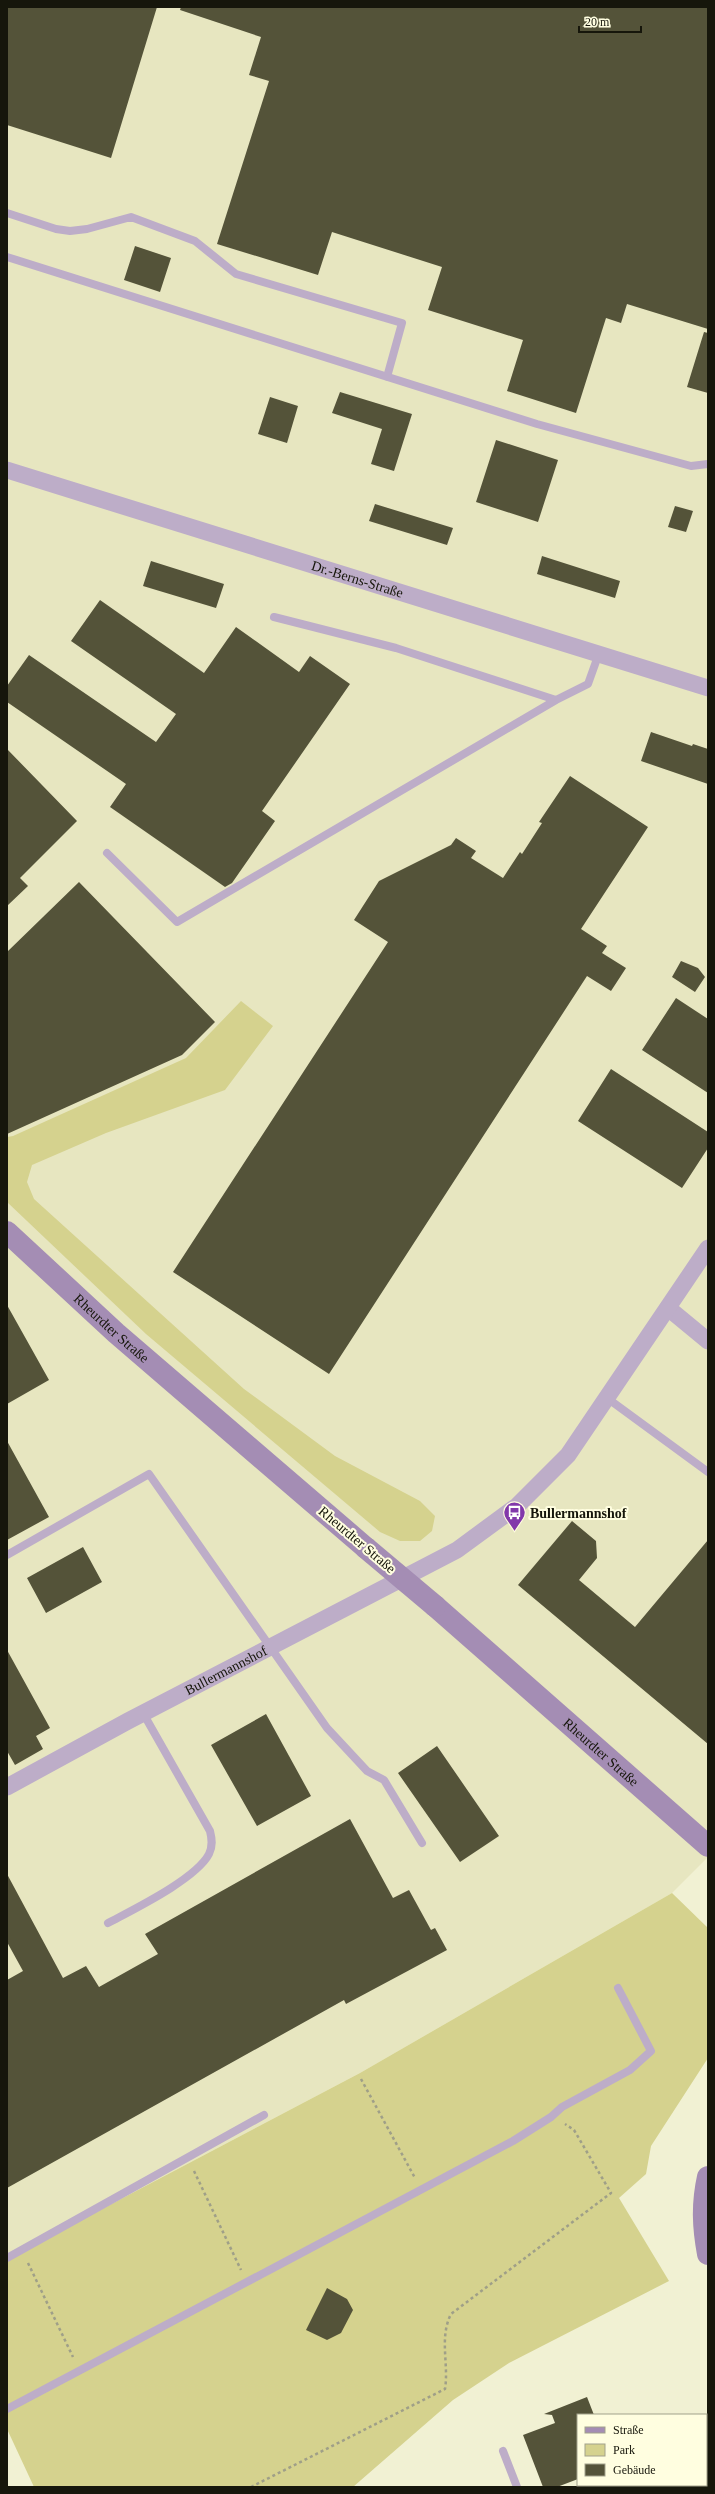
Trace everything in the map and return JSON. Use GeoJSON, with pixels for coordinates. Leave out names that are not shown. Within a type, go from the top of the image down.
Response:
{"type":"FeatureCollection","features":[{"type":"Feature","properties":{"kind":"main road","name":"Rheurdter Straße"},"geometry":{"type":"LineString","coordinates":[[7,1232],[116,1333],[435,1606],[708,1846]]}},
{"type":"Feature","properties":{"kind":"main road"},"geometry":{"type":"LineString","coordinates":[[708,2177],[704,2196],[703,2228],[708,2254]]}},
{"type":"Feature","properties":{"kind":"street","name":"Dr.-Berns-Straße"},"geometry":{"type":"LineString","coordinates":[[7,470],[598,656],[708,688]]}},
{"type":"Feature","properties":{"kind":"street","name":"Bullermannshof"},"geometry":{"type":"LineString","coordinates":[[7,1787],[143,1713],[457,1550],[511,1510],[568,1455],[708,1248]]}},
{"type":"Feature","properties":{"kind":"street"},"geometry":{"type":"LineString","coordinates":[[668,1308],[708,1341]]}},
{"type":"Feature","properties":{"kind":"lane"},"geometry":{"type":"LineString","coordinates":[[7,214],[56,229],[70,231],[87,229],[131,217],[195,241],[236,274],[402,323],[387,377]]}},
{"type":"Feature","properties":{"kind":"lane"},"geometry":{"type":"LineString","coordinates":[[7,257],[537,424],[691,466],[708,464]]}},
{"type":"Feature","properties":{"kind":"lane"},"geometry":{"type":"LineString","coordinates":[[274,617],[396,648],[556,700]]}},
{"type":"Feature","properties":{"kind":"lane"},"geometry":{"type":"LineString","coordinates":[[107,853],[177,922],[556,700],[588,684],[598,656]]}},
{"type":"Feature","properties":{"kind":"lane"},"geometry":{"type":"LineString","coordinates":[[607,1398],[708,1472]]}},
{"type":"Feature","properties":{"kind":"lane"},"geometry":{"type":"LineString","coordinates":[[7,1555],[149,1474],[272,1646],[327,1728],[367,1771],[384,1780],[422,1843]]}},
{"type":"Feature","properties":{"kind":"lane"},"geometry":{"type":"LineString","coordinates":[[108,1923],[198,1869],[209,1854],[212,1842],[210,1831],[143,1713]]}},
{"type":"Feature","properties":{"kind":"lane"},"geometry":{"type":"LineString","coordinates":[[7,2409],[513,2141],[551,2117],[562,2107],[630,2070],[651,2051],[618,1988]]}},
{"type":"Feature","properties":{"kind":"lane"},"geometry":{"type":"LineString","coordinates":[[7,2258],[264,2115]]}},
{"type":"Feature","properties":{"kind":"lane"},"geometry":{"type":"LineString","coordinates":[[503,2451],[517,2487]]}},
{"type":"Feature","properties":{"kind":"path"},"geometry":{"type":"LineString","coordinates":[[361,2079],[421,2190]]}},
{"type":"Feature","properties":{"kind":"path"},"geometry":{"type":"LineString","coordinates":[[251,2487],[445,2389],[447,2375],[444,2335],[451,2314],[611,2194],[574,2130],[551,2117]]}},
{"type":"Feature","properties":{"kind":"path"},"geometry":{"type":"LineString","coordinates":[[194,2170],[247,2282]]}},
{"type":"Feature","properties":{"kind":"path"},"geometry":{"type":"LineString","coordinates":[[27,2260],[79,2370]]}},
{"type":"Feature","properties":{"kind":"shaded area"},"geometry":{"type":"Polygon","coordinates":[[[7,7],[708,7],[708,1857],[672,1893],[360,2073],[7,2259],[7,7]]]}},
{"type":"Feature","properties":{"kind":"green space"},"geometry":{"type":"Polygon","coordinates":[[[241,1001],[273,1026],[225,1090],[106,1133],[32,1165],[27,1182],[34,1199],[244,1389],[335,1456],[420,1501],[435,1516],[432,1531],[420,1541],[400,1541],[380,1532],[146,1334],[7,1202],[7,1137],[13,1136],[186,1058],[241,1001]]]}},
{"type":"Feature","properties":{"kind":"green space"},"geometry":{"type":"Polygon","coordinates":[[[672,1893],[708,1928],[708,2058],[651,2146],[646,2174],[619,2198],[669,2281],[509,2363],[453,2400],[353,2487],[34,2487],[7,2429],[7,2259],[360,2073],[672,1893]]]}},
{"type":"Feature","properties":{"kind":"building"},"geometry":{"type":"Polygon","coordinates":[[[7,7],[157,7],[111,158],[7,125],[7,7]]]}},
{"type":"Feature","properties":{"kind":"building"},"geometry":{"type":"Polygon","coordinates":[[[181,7],[708,7],[708,329],[627,304],[621,323],[606,318],[576,413],[507,391],[523,340],[428,310],[442,267],[332,232],[318,275],[217,244],[269,81],[249,75],[261,37],[180,10],[181,7]]]}},
{"type":"Feature","properties":{"kind":"building"},"geometry":{"type":"Polygon","coordinates":[[[135,246],[171,258],[160,292],[124,280],[135,246]]]}},
{"type":"Feature","properties":{"kind":"building"},"geometry":{"type":"Polygon","coordinates":[[[704,332],[708,333],[708,393],[687,387],[704,332]]]}},
{"type":"Feature","properties":{"kind":"building"},"geometry":{"type":"Polygon","coordinates":[[[340,392],[412,414],[394,471],[371,464],[382,429],[332,413],[340,392]]]}},
{"type":"Feature","properties":{"kind":"building"},"geometry":{"type":"Polygon","coordinates":[[[270,397],[298,406],[287,443],[258,434],[270,397]]]}},
{"type":"Feature","properties":{"kind":"building"},"geometry":{"type":"Polygon","coordinates":[[[496,440],[558,460],[538,522],[476,502],[496,440]]]}},
{"type":"Feature","properties":{"kind":"building"},"geometry":{"type":"Polygon","coordinates":[[[375,504],[453,528],[447,545],[369,521],[375,504]]]}},
{"type":"Feature","properties":{"kind":"building"},"geometry":{"type":"Polygon","coordinates":[[[675,506],[693,511],[686,532],[668,527],[675,506]]]}},
{"type":"Feature","properties":{"kind":"building"},"geometry":{"type":"Polygon","coordinates":[[[542,556],[620,581],[615,598],[537,574],[542,556]]]}},
{"type":"Feature","properties":{"kind":"building"},"geometry":{"type":"Polygon","coordinates":[[[151,561],[224,584],[216,608],[143,586],[151,561]]]}},
{"type":"Feature","properties":{"kind":"building"},"geometry":{"type":"Polygon","coordinates":[[[100,600],[204,673],[236,627],[299,672],[310,656],[350,684],[262,811],[275,821],[232,883],[225,887],[110,807],[126,784],[7,702],[7,686],[29,655],[156,742],[176,714],[71,641],[100,600]]]}},
{"type":"Feature","properties":{"kind":"building"},"geometry":{"type":"Polygon","coordinates":[[[651,732],[692,746],[693,744],[708,749],[708,784],[641,761],[651,732]]]}},
{"type":"Feature","properties":{"kind":"building"},"geometry":{"type":"Polygon","coordinates":[[[7,749],[77,821],[20,878],[28,886],[7,906],[7,749]]]}},
{"type":"Feature","properties":{"kind":"building"},"geometry":{"type":"Polygon","coordinates":[[[570,776],[648,827],[581,929],[607,946],[602,953],[626,968],[611,991],[587,976],[329,1374],[173,1272],[388,942],[354,920],[379,881],[451,845],[456,838],[476,851],[471,858],[503,878],[520,852],[522,854],[542,823],[539,822],[570,776]]]}},
{"type":"Feature","properties":{"kind":"building"},"geometry":{"type":"Polygon","coordinates":[[[79,882],[215,1022],[182,1055],[7,1134],[7,952],[79,882]]]}},
{"type":"Feature","properties":{"kind":"building"},"geometry":{"type":"Polygon","coordinates":[[[681,961],[698,968],[705,977],[695,992],[672,977],[681,961]]]}},
{"type":"Feature","properties":{"kind":"building"},"geometry":{"type":"Polygon","coordinates":[[[676,998],[708,1019],[708,1093],[642,1050],[676,998]]]}},
{"type":"Feature","properties":{"kind":"building"},"geometry":{"type":"Polygon","coordinates":[[[611,1069],[708,1132],[708,1148],[682,1188],[578,1121],[611,1069]]]}},
{"type":"Feature","properties":{"kind":"building"},"geometry":{"type":"Polygon","coordinates":[[[7,1305],[49,1380],[7,1404],[7,1305]]]}},
{"type":"Feature","properties":{"kind":"building"},"geometry":{"type":"Polygon","coordinates":[[[7,1441],[49,1517],[7,1540],[7,1441]]]}},
{"type":"Feature","properties":{"kind":"building"},"geometry":{"type":"Polygon","coordinates":[[[572,1521],[596,1541],[597,1558],[579,1580],[635,1627],[708,1540],[708,1744],[518,1585],[572,1521]]]}},
{"type":"Feature","properties":{"kind":"building"},"geometry":{"type":"Polygon","coordinates":[[[83,1547],[102,1582],[46,1613],[27,1578],[83,1547]]]}},
{"type":"Feature","properties":{"kind":"building"},"geometry":{"type":"Polygon","coordinates":[[[7,1650],[50,1728],[36,1736],[43,1749],[15,1765],[7,1751],[7,1650]]]}},
{"type":"Feature","properties":{"kind":"building"},"geometry":{"type":"Polygon","coordinates":[[[266,1714],[311,1796],[257,1826],[211,1745],[266,1714]]]}},
{"type":"Feature","properties":{"kind":"building"},"geometry":{"type":"Polygon","coordinates":[[[437,1746],[499,1836],[460,1862],[398,1773],[437,1746]]]}},
{"type":"Feature","properties":{"kind":"building"},"geometry":{"type":"Polygon","coordinates":[[[350,1819],[393,1898],[409,1890],[431,1930],[435,1928],[447,1950],[346,2004],[344,2000],[7,2188],[7,1980],[23,1971],[7,1942],[7,1874],[63,1978],[86,1966],[99,1987],[158,1954],[145,1934],[350,1819]]]}},
{"type":"Feature","properties":{"kind":"building"},"geometry":{"type":"Polygon","coordinates":[[[327,2288],[347,2299],[353,2310],[341,2333],[327,2340],[306,2330],[327,2288]]]}},
{"type":"Feature","properties":{"kind":"building"},"geometry":{"type":"Polygon","coordinates":[[[587,2397],[594,2414],[577,2414],[577,2479],[557,2487],[543,2487],[523,2435],[555,2423],[552,2415],[544,2414],[587,2397]]]}},
{"type":"Feature","properties":{"kind":"place","name":"Bullermannshof"},"geometry":{"type":"Point","coordinates":[515,1532]}}]}
